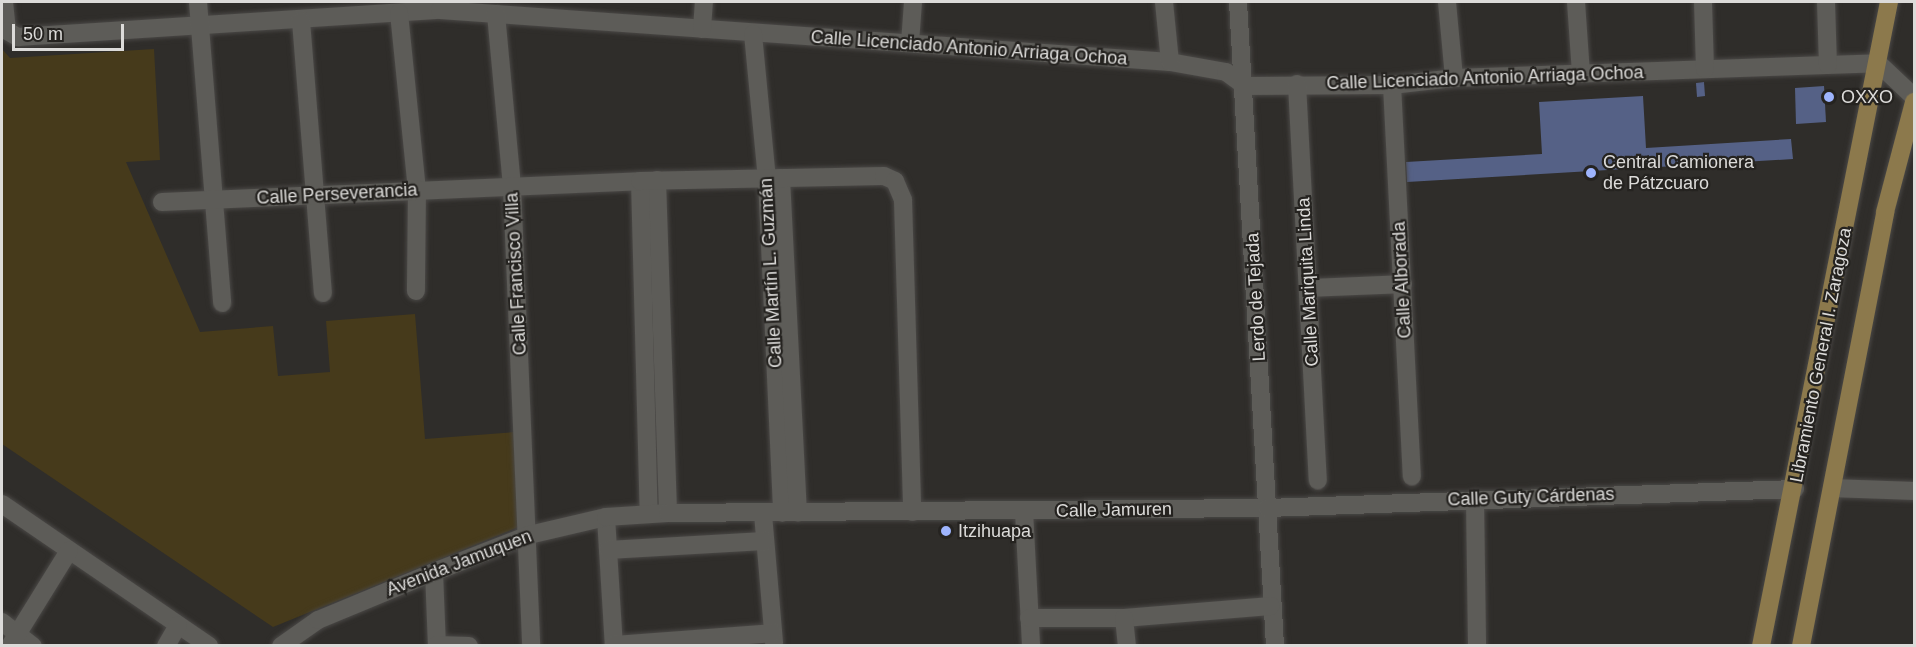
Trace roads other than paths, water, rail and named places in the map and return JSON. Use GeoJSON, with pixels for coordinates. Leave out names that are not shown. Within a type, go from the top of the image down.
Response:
{"type":"FeatureCollection","features":[{"type":"Feature","properties":{"kind":"main road","name":"Libramiento General I. Zaragoza"},"geometry":{"type":"LineString","coordinates":[[1761,645],[1795,489],[1889,2]]}},
{"type":"Feature","properties":{"kind":"main road","name":"Libramiento General I. Zaragoza"},"geometry":{"type":"LineString","coordinates":[[1801,645],[1885,212],[1914,102]]}},
{"type":"Feature","properties":{"kind":"street","name":"Calle Licenciado Antonio Arriaga Ochoa"},"geometry":{"type":"LineString","coordinates":[[4,2],[7,31],[18,37],[198,25],[301,21],[399,13],[440,6],[496,14],[753,34],[1170,62],[1226,72],[1245,86],[1392,85],[1454,78],[1878,63]]}},
{"type":"Feature","properties":{"kind":"street"},"geometry":{"type":"LineString","coordinates":[[198,2],[198,25],[216,200],[222,303]]}},
{"type":"Feature","properties":{"kind":"street"},"geometry":{"type":"LineString","coordinates":[[702,29],[704,2]]}},
{"type":"Feature","properties":{"kind":"street"},"geometry":{"type":"LineString","coordinates":[[910,43],[913,2]]}},
{"type":"Feature","properties":{"kind":"street"},"geometry":{"type":"LineString","coordinates":[[1164,2],[1170,62]]}},
{"type":"Feature","properties":{"kind":"street","name":"Lerdo de Tejada"},"geometry":{"type":"LineString","coordinates":[[1238,2],[1245,86],[1271,606],[1275,645]]}},
{"type":"Feature","properties":{"kind":"street"},"geometry":{"type":"LineString","coordinates":[[1447,2],[1454,78]]}},
{"type":"Feature","properties":{"kind":"street"},"geometry":{"type":"LineString","coordinates":[[1576,2],[1581,74]]}},
{"type":"Feature","properties":{"kind":"street"},"geometry":{"type":"LineString","coordinates":[[1703,2],[1705,69]]}},
{"type":"Feature","properties":{"kind":"street"},"geometry":{"type":"LineString","coordinates":[[1826,2],[1828,65]]}},
{"type":"Feature","properties":{"kind":"street"},"geometry":{"type":"LineString","coordinates":[[399,13],[417,189],[416,291]]}},
{"type":"Feature","properties":{"kind":"street","name":"Calle Francisco Villa"},"geometry":{"type":"LineString","coordinates":[[496,14],[512,187],[529,535],[531,645]]}},
{"type":"Feature","properties":{"kind":"street"},"geometry":{"type":"LineString","coordinates":[[301,21],[323,293]]}},
{"type":"Feature","properties":{"kind":"street","name":"Calle Martín L. Guzmán"},"geometry":{"type":"LineString","coordinates":[[753,34],[774,178],[790,513]]}},
{"type":"Feature","properties":{"kind":"street"},"geometry":{"type":"LineString","coordinates":[[1878,63],[1914,97]]}},
{"type":"Feature","properties":{"kind":"street","name":"Calle Mariquita Linda"},"geometry":{"type":"LineString","coordinates":[[1297,84],[1318,480]]}},
{"type":"Feature","properties":{"kind":"street","name":"Calle Alborada"},"geometry":{"type":"LineString","coordinates":[[1392,85],[1412,476]]}},
{"type":"Feature","properties":{"kind":"street","name":"Calle Perseverancia"},"geometry":{"type":"LineString","coordinates":[[162,202],[648,180],[884,176],[895,181],[903,200],[912,512]]}},
{"type":"Feature","properties":{"kind":"street"},"geometry":{"type":"LineString","coordinates":[[648,180],[654,354],[668,513]]}},
{"type":"Feature","properties":{"kind":"street"},"geometry":{"type":"LineString","coordinates":[[1309,288],[1403,284]]}},
{"type":"Feature","properties":{"kind":"street"},"geometry":{"type":"LineString","coordinates":[[649,514],[654,354]]}},
{"type":"Feature","properties":{"kind":"street"},"geometry":{"type":"LineString","coordinates":[[1832,488],[1914,491]]}},
{"type":"Feature","properties":{"kind":"street","name":"Calle Guty Cárdenas"},"geometry":{"type":"LineString","coordinates":[[1267,508],[1795,489]]}},
{"type":"Feature","properties":{"kind":"street"},"geometry":{"type":"LineString","coordinates":[[1475,499],[1477,645]]}},
{"type":"Feature","properties":{"kind":"street"},"geometry":{"type":"LineString","coordinates":[[2,504],[209,645]]}},
{"type":"Feature","properties":{"kind":"street","name":"Calle Jamuren"},"geometry":{"type":"LineString","coordinates":[[763,514],[1267,508]]}},
{"type":"Feature","properties":{"kind":"street"},"geometry":{"type":"LineString","coordinates":[[1024,511],[1031,645]]}},
{"type":"Feature","properties":{"kind":"street","name":"Avenida Jamuquen"},"geometry":{"type":"LineString","coordinates":[[281,645],[318,620],[529,535],[606,517],[668,513],[763,514]]}},
{"type":"Feature","properties":{"kind":"street"},"geometry":{"type":"LineString","coordinates":[[606,517],[614,645],[774,639],[763,514]]}},
{"type":"Feature","properties":{"kind":"street"},"geometry":{"type":"LineString","coordinates":[[608,550],[764,541]]}},
{"type":"Feature","properties":{"kind":"street"},"geometry":{"type":"LineString","coordinates":[[14,640],[69,551]]}},
{"type":"Feature","properties":{"kind":"street"},"geometry":{"type":"LineString","coordinates":[[434,572],[437,645],[469,645]]}},
{"type":"Feature","properties":{"kind":"street"},"geometry":{"type":"LineString","coordinates":[[1029,618],[1124,618],[1271,606]]}},
{"type":"Feature","properties":{"kind":"street"},"geometry":{"type":"LineString","coordinates":[[1124,618],[1127,645]]}},
{"type":"Feature","properties":{"kind":"street"},"geometry":{"type":"LineString","coordinates":[[2,622],[14,640],[33,645]]}},
{"type":"Feature","properties":{"kind":"street"},"geometry":{"type":"LineString","coordinates":[[166,645],[178,625]]}},
{"type":"Feature","properties":{"kind":"place","name":"OXXO"},"geometry":{"type":"Point","coordinates":[1829,97]}},
{"type":"Feature","properties":{"kind":"place","name":"Central Camionera de Pátzcuaro"},"geometry":{"type":"Point","coordinates":[1591,173]}},
{"type":"Feature","properties":{"kind":"place","name":"Itzihuapa"},"geometry":{"type":"Point","coordinates":[946,531]}}]}
